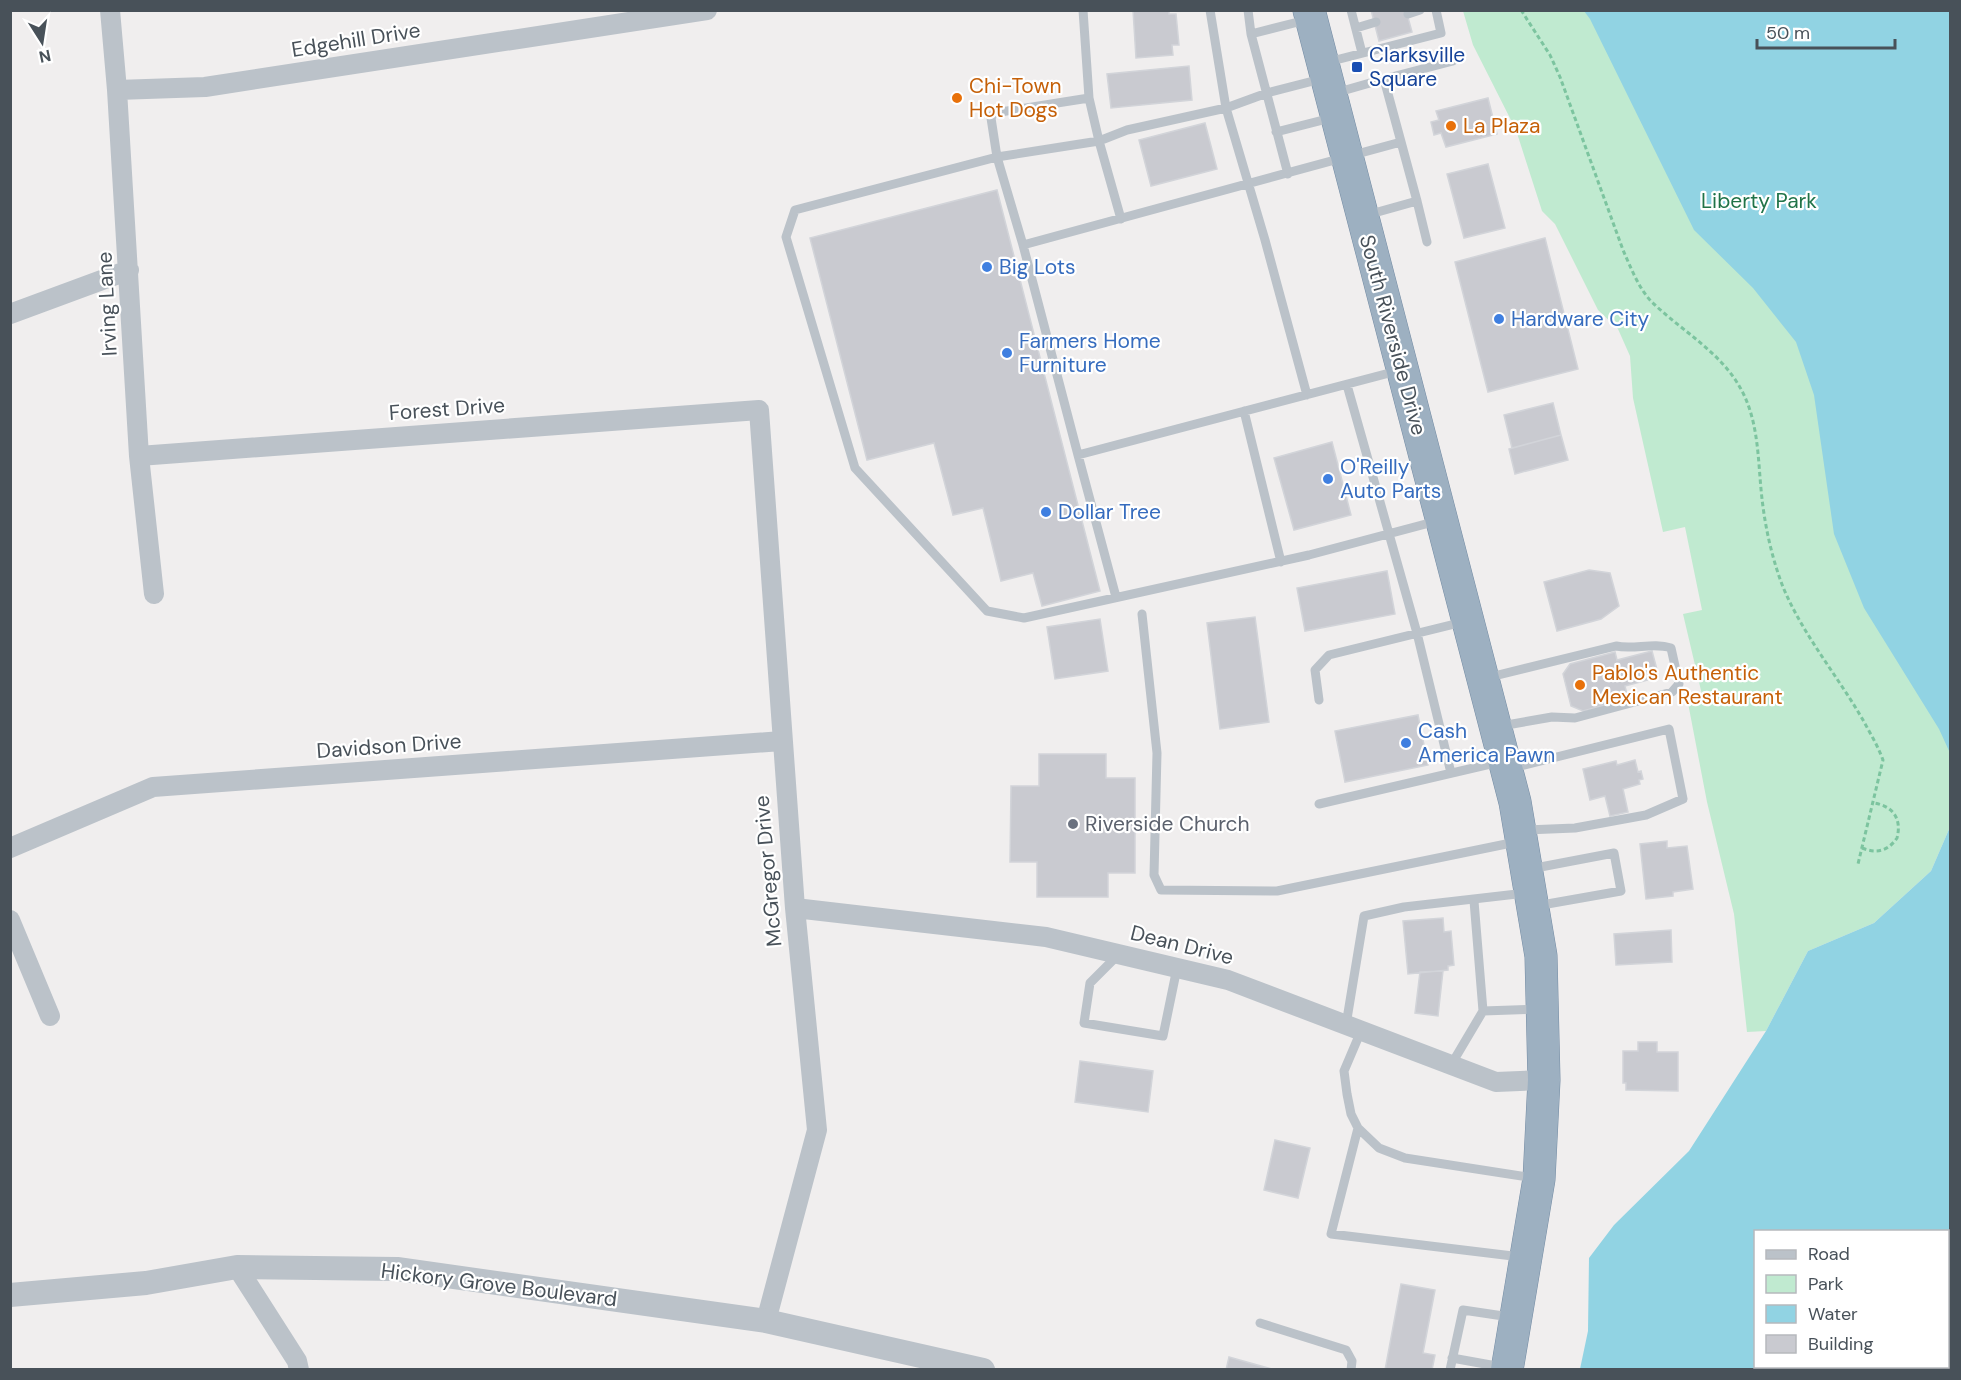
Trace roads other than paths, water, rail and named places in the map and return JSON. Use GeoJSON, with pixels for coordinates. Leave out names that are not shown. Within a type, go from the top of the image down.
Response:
{"type":"FeatureCollection","features":[{"type":"Feature","properties":{"kind":"highway","name":"South Riverside Drive"},"geometry":{"type":"LineString","coordinates":[[1310,14],[1515,802],[1541,956],[1544,1080],[1539,1179],[1508,1369]]}},
{"type":"Feature","properties":{"kind":"street","name":"Irving Lane"},"geometry":{"type":"LineString","coordinates":[[110,10],[129,270],[139,456],[154,594]]}},
{"type":"Feature","properties":{"kind":"street","name":"Edgehill Drive"},"geometry":{"type":"LineString","coordinates":[[117,90],[205,87],[707,10]]}},
{"type":"Feature","properties":{"kind":"street"},"geometry":{"type":"LineString","coordinates":[[10,314],[129,270]]}},
{"type":"Feature","properties":{"kind":"street","name":"Forest Drive"},"geometry":{"type":"LineString","coordinates":[[139,456],[759,410]]}},
{"type":"Feature","properties":{"kind":"street","name":"McGregor Drive"},"geometry":{"type":"LineString","coordinates":[[759,410],[795,908],[818,1130],[766,1321]]}},
{"type":"Feature","properties":{"kind":"street","name":"Davidson Drive"},"geometry":{"type":"LineString","coordinates":[[10,848],[153,787],[782,741]]}},
{"type":"Feature","properties":{"kind":"street","name":"Dean Drive"},"geometry":{"type":"LineString","coordinates":[[795,908],[1046,937],[1228,980],[1496,1082],[1544,1080]]}},
{"type":"Feature","properties":{"kind":"street"},"geometry":{"type":"LineString","coordinates":[[10,920],[50,1016]]}},
{"type":"Feature","properties":{"kind":"street"},"geometry":{"type":"LineString","coordinates":[[237,1267],[297,1361],[299,1370]]}},
{"type":"Feature","properties":{"kind":"street","name":"Hickory Grove Boulevard"},"geometry":{"type":"LineString","coordinates":[[10,1295],[146,1283],[237,1267],[398,1269],[766,1321],[983,1370]]}},
{"type":"Feature","properties":{"kind":"lane"},"geometry":{"type":"LineString","coordinates":[[1083,10],[1089,98],[1121,219]]}},
{"type":"Feature","properties":{"kind":"lane"},"geometry":{"type":"LineString","coordinates":[[1210,10],[1226,108],[1266,240],[1307,395]]}},
{"type":"Feature","properties":{"kind":"lane"},"geometry":{"type":"LineString","coordinates":[[1248,10],[1251,34],[1288,174]]}},
{"type":"Feature","properties":{"kind":"lane"},"geometry":{"type":"LineString","coordinates":[[1351,10],[1362,53]]}},
{"type":"Feature","properties":{"kind":"lane"},"geometry":{"type":"LineString","coordinates":[[1408,14],[1420,10]]}},
{"type":"Feature","properties":{"kind":"lane"},"geometry":{"type":"LineString","coordinates":[[1276,132],[1329,88],[1362,53],[1441,33],[1436,10]]}},
{"type":"Feature","properties":{"kind":"lane"},"geometry":{"type":"LineString","coordinates":[[1251,34],[1310,14]]}},
{"type":"Feature","properties":{"kind":"lane"},"geometry":{"type":"LineString","coordinates":[[1356,28],[1376,22]]}},
{"type":"Feature","properties":{"kind":"lane"},"geometry":{"type":"LineString","coordinates":[[1442,520],[1281,561],[1024,618],[987,611],[855,468],[786,237],[795,210],[996,157],[1099,141],[1127,130],[1226,108],[1267,93],[1329,88],[1384,79],[1452,61]]}},
{"type":"Feature","properties":{"kind":"lane"},"geometry":{"type":"LineString","coordinates":[[1384,79],[1427,242]]}},
{"type":"Feature","properties":{"kind":"lane"},"geometry":{"type":"LineString","coordinates":[[1089,98],[994,113],[991,118],[996,157],[1023,245],[1116,597]]}},
{"type":"Feature","properties":{"kind":"lane"},"geometry":{"type":"LineString","coordinates":[[1023,245],[1401,142]]}},
{"type":"Feature","properties":{"kind":"lane"},"geometry":{"type":"LineString","coordinates":[[1362,216],[1417,201]]}},
{"type":"Feature","properties":{"kind":"lane"},"geometry":{"type":"LineString","coordinates":[[1078,455],[1402,369]]}},
{"type":"Feature","properties":{"kind":"lane"},"geometry":{"type":"LineString","coordinates":[[1347,384],[1418,633],[1451,773]]}},
{"type":"Feature","properties":{"kind":"lane"},"geometry":{"type":"LineString","coordinates":[[1244,411],[1281,561]]}},
{"type":"Feature","properties":{"kind":"lane"},"geometry":{"type":"LineString","coordinates":[[1142,614],[1157,753],[1154,875],[1161,890],[1277,891],[1527,868],[1614,853],[1621,891],[1527,868]]}},
{"type":"Feature","properties":{"kind":"lane"},"geometry":{"type":"LineString","coordinates":[[1319,700],[1315,670],[1329,655],[1468,621]]}},
{"type":"Feature","properties":{"kind":"lane"},"geometry":{"type":"LineString","coordinates":[[1483,679],[1616,646],[1628,649],[1662,645],[1671,648],[1679,684],[1672,692],[1575,718],[1552,717],[1496,727]]}},
{"type":"Feature","properties":{"kind":"lane"},"geometry":{"type":"LineString","coordinates":[[1319,804],[1451,773],[1505,765],[1669,729],[1683,799],[1646,815],[1575,828],[1527,868],[1474,901],[1404,908],[1364,916],[1354,1028],[1344,1071],[1351,1114],[1358,1128],[1378,1148],[1405,1158],[1539,1179]]}},
{"type":"Feature","properties":{"kind":"lane"},"geometry":{"type":"LineString","coordinates":[[1451,1065],[1483,1011],[1474,901]]}},
{"type":"Feature","properties":{"kind":"lane"},"geometry":{"type":"LineString","coordinates":[[1119,954],[1090,983],[1084,1023],[1163,1036],[1177,968]]}},
{"type":"Feature","properties":{"kind":"lane"},"geometry":{"type":"LineString","coordinates":[[1483,1011],[1542,1009]]}},
{"type":"Feature","properties":{"kind":"lane"},"geometry":{"type":"LineString","coordinates":[[1358,1128],[1331,1234],[1526,1257]]}},
{"type":"Feature","properties":{"kind":"lane"},"geometry":{"type":"LineString","coordinates":[[1450,1370],[1463,1310],[1516,1317]]}},
{"type":"Feature","properties":{"kind":"lane"},"geometry":{"type":"LineString","coordinates":[[1260,1323],[1346,1350],[1352,1361],[1351,1370]]}},
{"type":"Feature","properties":{"kind":"lane"},"geometry":{"type":"LineString","coordinates":[[1452,1358],[1508,1369]]}},
{"type":"Feature","properties":{"kind":"water"},"geometry":{"type":"Polygon","coordinates":[[[1584,11],[1950,11],[1950,753],[1939,729],[1864,608],[1834,534],[1814,395],[1796,342],[1753,288],[1694,230],[1584,11]]]}},
{"type":"Feature","properties":{"kind":"water"},"geometry":{"type":"Polygon","coordinates":[[[1950,827],[1950,1369],[1580,1369],[1588,1331],[1589,1258],[1614,1225],[1689,1151],[1766,1031],[1808,951],[1874,923],[1931,871],[1950,827]]]}},
{"type":"Feature","properties":{"kind":"place","name":"Clarksville Square"},"geometry":{"type":"Point","coordinates":[1357,67]}},
{"type":"Feature","properties":{"kind":"place","name":"Chi-Town Hot Dogs"},"geometry":{"type":"Point","coordinates":[957,98]}},
{"type":"Feature","properties":{"kind":"place","name":"La Plaza"},"geometry":{"type":"Point","coordinates":[1451,126]}},
{"type":"Feature","properties":{"kind":"place","name":"Big Lots"},"geometry":{"type":"Point","coordinates":[987,267]}},
{"type":"Feature","properties":{"kind":"place","name":"Hardware City"},"geometry":{"type":"Point","coordinates":[1499,319]}},
{"type":"Feature","properties":{"kind":"place","name":"Farmers Home Furniture"},"geometry":{"type":"Point","coordinates":[1007,353]}},
{"type":"Feature","properties":{"kind":"place","name":"O'Reilly Auto Parts"},"geometry":{"type":"Point","coordinates":[1328,479]}},
{"type":"Feature","properties":{"kind":"place","name":"Dollar Tree"},"geometry":{"type":"Point","coordinates":[1046,512]}},
{"type":"Feature","properties":{"kind":"place","name":"Pablo's Authentic Mexican Restaurant"},"geometry":{"type":"Point","coordinates":[1580,685]}},
{"type":"Feature","properties":{"kind":"place","name":"Cash America Pawn"},"geometry":{"type":"Point","coordinates":[1406,743]}},
{"type":"Feature","properties":{"kind":"place","name":"Riverside Church"},"geometry":{"type":"Point","coordinates":[1073,824]}},
{"type":"Feature","properties":{"kind":"park label","name":"Liberty Park"},"geometry":{"type":"Point","coordinates":[1759,201]}}]}
